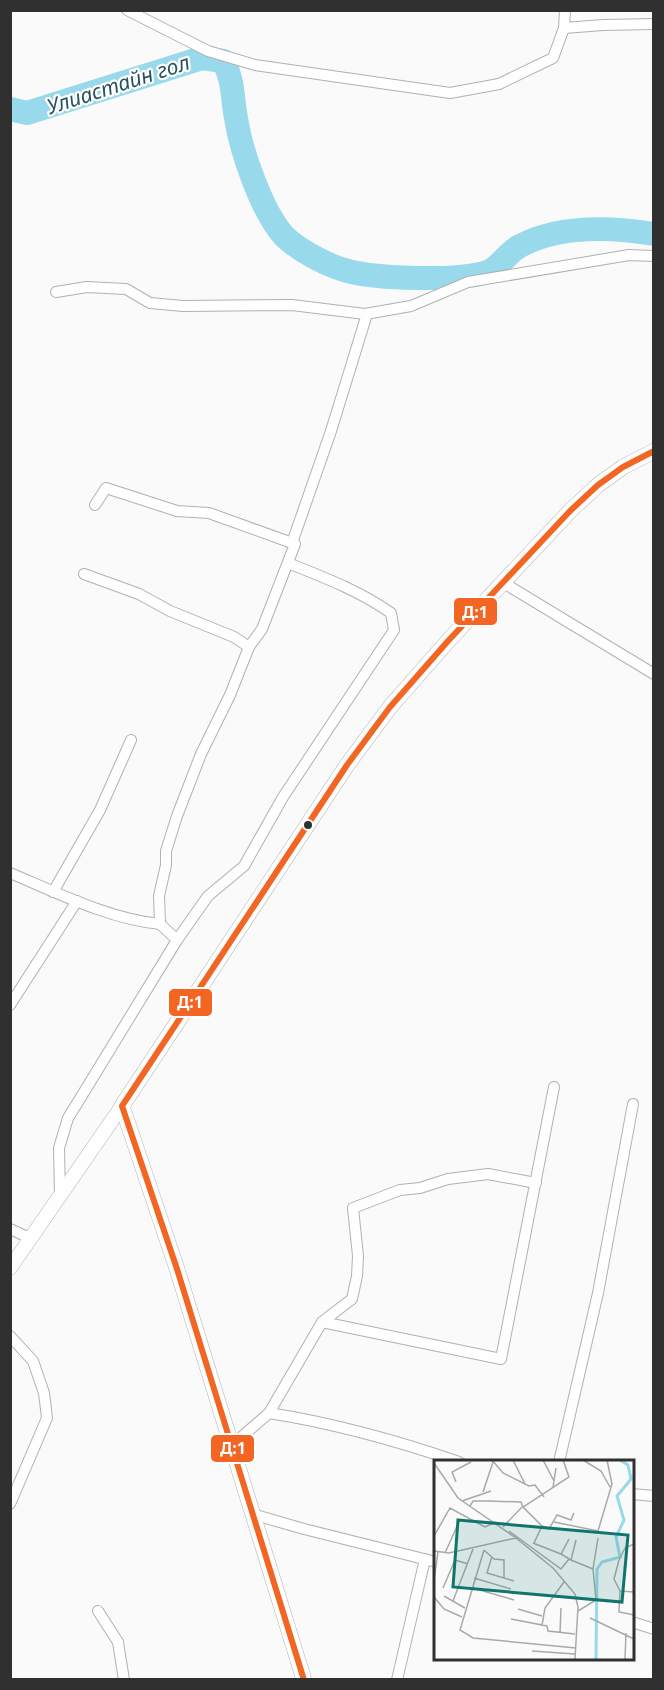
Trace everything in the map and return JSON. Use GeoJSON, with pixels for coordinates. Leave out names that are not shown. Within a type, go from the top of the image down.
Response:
{"type":"FeatureCollection","features":[{"type":"Feature","properties":{"kind":"main road"},"geometry":{"type":"LineString","coordinates":[[304,1680],[177,1269],[122,1106],[347,765],[390,707],[502,582],[598,485],[623,467],[654,451]]}},
{"type":"Feature","properties":{"kind":"street"},"geometry":{"type":"LineString","coordinates":[[127,10],[208,51],[255,65],[450,93],[499,84],[553,58],[564,28],[565,10]]}},
{"type":"Feature","properties":{"kind":"street"},"geometry":{"type":"LineString","coordinates":[[564,28],[654,24]]}},
{"type":"Feature","properties":{"kind":"street"},"geometry":{"type":"LineString","coordinates":[[56,292],[87,287],[126,289],[150,303],[183,306],[292,305],[367,314],[411,306],[468,282],[629,255],[654,256]]}},
{"type":"Feature","properties":{"kind":"street"},"geometry":{"type":"LineString","coordinates":[[292,543],[331,431],[367,314]]}},
{"type":"Feature","properties":{"kind":"street"},"geometry":{"type":"LineString","coordinates":[[95,505],[106,488],[177,511],[209,513],[295,544],[262,629],[249,647],[230,695],[201,754],[177,816],[166,850],[166,865],[159,896],[160,924]]}},
{"type":"Feature","properties":{"kind":"street"},"geometry":{"type":"LineString","coordinates":[[60,1196],[59,1148],[68,1118],[177,940],[208,896],[244,866],[284,797],[394,630],[391,613],[378,604],[288,562]]}},
{"type":"Feature","properties":{"kind":"street"},"geometry":{"type":"LineString","coordinates":[[84,574],[139,594],[170,611],[234,637],[249,647]]}},
{"type":"Feature","properties":{"kind":"street"},"geometry":{"type":"LineString","coordinates":[[502,582],[654,674]]}},
{"type":"Feature","properties":{"kind":"street"},"geometry":{"type":"LineString","coordinates":[[53,892],[99,810],[131,740]]}},
{"type":"Feature","properties":{"kind":"street"},"geometry":{"type":"LineString","coordinates":[[10,873],[53,892],[136,922],[160,924],[177,940]]}},
{"type":"Feature","properties":{"kind":"street"},"geometry":{"type":"LineString","coordinates":[[10,1005],[77,901]]}},
{"type":"Feature","properties":{"kind":"street"},"geometry":{"type":"LineString","coordinates":[[322,1322],[501,1359],[554,1087]]}},
{"type":"Feature","properties":{"kind":"street"},"geometry":{"type":"LineString","coordinates":[[559,1460],[598,1293],[633,1104]]}},
{"type":"Feature","properties":{"kind":"street"},"geometry":{"type":"LineString","coordinates":[[10,1268],[122,1106]]}},
{"type":"Feature","properties":{"kind":"street"},"geometry":{"type":"LineString","coordinates":[[231,1446],[269,1413],[322,1322],[351,1299],[357,1276],[358,1256],[353,1208],[400,1190],[420,1188],[448,1179],[489,1174],[536,1183]]}},
{"type":"Feature","properties":{"kind":"street"},"geometry":{"type":"LineString","coordinates":[[10,1229],[30,1238]]}},
{"type":"Feature","properties":{"kind":"street"},"geometry":{"type":"LineString","coordinates":[[10,1336],[33,1361],[44,1393],[47,1418],[10,1504]]}},
{"type":"Feature","properties":{"kind":"street"},"geometry":{"type":"LineString","coordinates":[[269,1413],[315,1422],[425,1450],[453,1460]]}},
{"type":"Feature","properties":{"kind":"street"},"geometry":{"type":"LineString","coordinates":[[634,1494],[654,1496]]}},
{"type":"Feature","properties":{"kind":"street"},"geometry":{"type":"LineString","coordinates":[[252,1514],[430,1560],[397,1680]]}},
{"type":"Feature","properties":{"kind":"street"},"geometry":{"type":"LineString","coordinates":[[98,1611],[118,1642],[124,1680]]}},
{"type":"Feature","properties":{"kind":"street"},"geometry":{"type":"LineString","coordinates":[[634,1622],[654,1629]]}},
{"type":"Feature","properties":{"kind":"waterway","name":"Улиастайн гол"},"geometry":{"type":"LineString","coordinates":[[10,109],[27,113],[202,58],[223,61],[231,82],[239,132],[248,164],[260,197],[276,225],[284,236],[297,247],[314,257],[340,269],[361,274],[416,278],[471,276],[489,271],[520,246],[551,234],[603,229],[654,234]]}},
{"type":"Feature","properties":{"kind":"transit line","name":"Д:1"},"geometry":{"type":"LineString","coordinates":[[304,1680],[177,1269],[122,1106],[347,765],[390,707],[448,641],[570,511],[598,485],[623,467],[654,451]]}}]}
